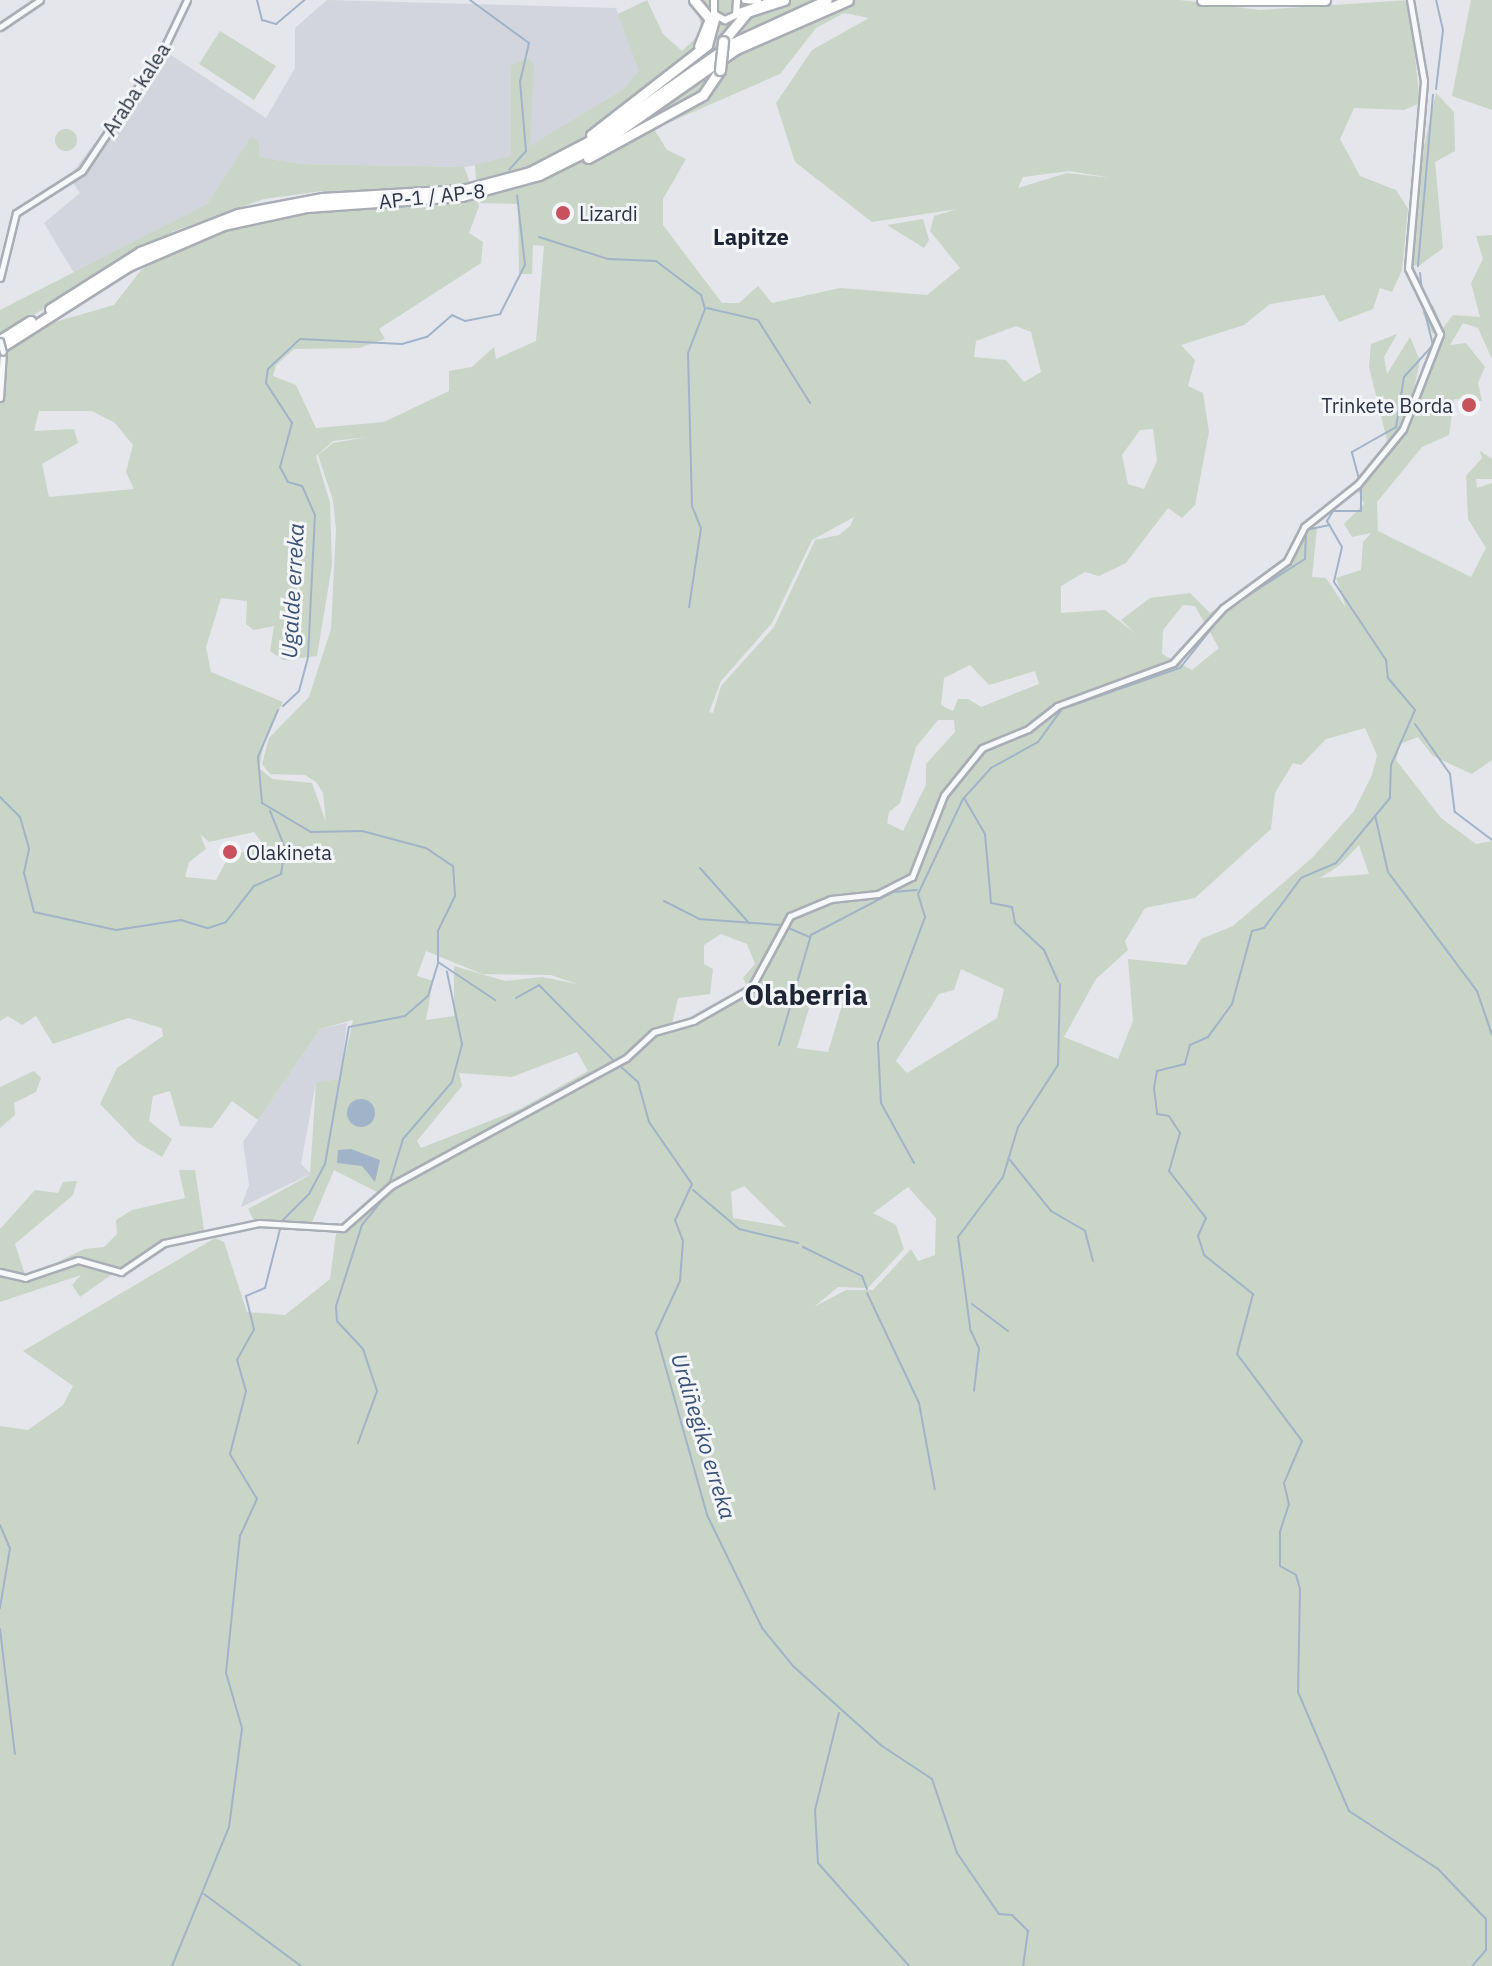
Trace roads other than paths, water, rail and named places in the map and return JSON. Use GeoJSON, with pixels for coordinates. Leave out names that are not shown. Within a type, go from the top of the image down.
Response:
{"type":"FeatureCollection","features":[{"type":"Feature","properties":{"kind":"highway"},"geometry":{"type":"LineString","coordinates":[[686,60],[710,26],[708,12],[694,0]]}},
{"type":"Feature","properties":{"kind":"highway"},"geometry":{"type":"LineString","coordinates":[[725,37],[750,10],[784,0]]}},
{"type":"Feature","properties":{"kind":"highway","name":"AP-1 / AP-8"},"geometry":{"type":"LineString","coordinates":[[0,341],[125,260],[213,222],[306,200],[462,190],[530,172],[601,135],[733,43],[827,0]]}},
{"type":"Feature","properties":{"kind":"highway","name":"AP-1 / AP-8"},"geometry":{"type":"LineString","coordinates":[[2,350],[128,266],[215,228],[307,207],[462,196],[544,173],[744,44],[848,0]]}},
{"type":"Feature","properties":{"kind":"highway"},"geometry":{"type":"LineString","coordinates":[[1202,0],[1325,0]]}},
{"type":"Feature","properties":{"kind":"highway"},"geometry":{"type":"LineString","coordinates":[[530,172],[581,142],[713,38],[714,13]]}},
{"type":"Feature","properties":{"kind":"highway"},"geometry":{"type":"LineString","coordinates":[[544,173],[695,100],[720,70],[725,37],[733,17]]}},
{"type":"Feature","properties":{"kind":"main road"},"geometry":{"type":"LineString","coordinates":[[702,0],[714,13],[733,17],[766,1]]}},
{"type":"Feature","properties":{"kind":"main road"},"geometry":{"type":"LineString","coordinates":[[714,0],[714,13]]}},
{"type":"Feature","properties":{"kind":"main road"},"geometry":{"type":"LineString","coordinates":[[733,17],[737,0]]}},
{"type":"Feature","properties":{"kind":"main road"},"geometry":{"type":"LineString","coordinates":[[745,0],[775,0]]}},
{"type":"Feature","properties":{"kind":"street"},"geometry":{"type":"LineString","coordinates":[[0,27],[40,0]]}},
{"type":"Feature","properties":{"kind":"street"},"geometry":{"type":"LineString","coordinates":[[178,0],[180,16]]}},
{"type":"Feature","properties":{"kind":"street","name":"Araba kalea"},"geometry":{"type":"LineString","coordinates":[[0,278],[16,213],[90,161],[187,0]]}},
{"type":"Feature","properties":{"kind":"street"},"geometry":{"type":"LineString","coordinates":[[0,1272],[25,1278],[78,1260],[121,1272],[164,1243],[259,1223],[343,1228],[392,1185],[626,1058],[654,1032],[693,1021],[751,988],[790,916],[831,899],[878,894],[912,877],[944,795],[982,748],[1028,729],[1057,706],[1173,663],[1223,608],[1287,561],[1307,523],[1360,482],[1403,429],[1412,391],[1436,344],[1440,328],[1408,268],[1424,81],[1410,0]]}},
{"type":"Feature","properties":{"kind":"street"},"geometry":{"type":"LineString","coordinates":[[0,341],[0,398]]}},
{"type":"Feature","properties":{"kind":"water"},"geometry":{"type":"Polygon","coordinates":[[[361,1099],[371,1103],[375,1113],[371,1123],[361,1127],[351,1123],[347,1113],[351,1103],[361,1099]]]}},
{"type":"Feature","properties":{"kind":"water"},"geometry":{"type":"Polygon","coordinates":[[[351,1149],[380,1160],[375,1182],[362,1166],[337,1163],[338,1150],[351,1149]]]}},
{"type":"Feature","properties":{"kind":"waterway","name":"Ugalde erreka"},"geometry":{"type":"LineString","coordinates":[[257,0],[262,20],[276,24],[305,0]]}},
{"type":"Feature","properties":{"kind":"waterway","name":"Ugalde erreka"},"geometry":{"type":"LineString","coordinates":[[470,0],[529,43],[520,81],[526,151],[509,170]]}},
{"type":"Feature","properties":{"kind":"waterway"},"geometry":{"type":"LineString","coordinates":[[1436,0],[1443,30],[1436,89]]}},
{"type":"Feature","properties":{"kind":"waterway"},"geometry":{"type":"LineString","coordinates":[[1418,266],[1433,95]]}},
{"type":"Feature","properties":{"kind":"waterway","name":"Ugalde erreka"},"geometry":{"type":"LineString","coordinates":[[283,706],[299,691],[308,657],[315,515],[302,486],[288,482],[280,467],[292,423],[266,383],[268,369],[300,339],[402,344],[427,337],[452,315],[465,321],[500,314],[525,265],[517,195]]}},
{"type":"Feature","properties":{"kind":"waterway"},"geometry":{"type":"LineString","coordinates":[[539,237],[608,259],[656,261],[701,295],[705,309],[688,353],[692,506],[701,528],[689,607]]}},
{"type":"Feature","properties":{"kind":"waterway"},"geometry":{"type":"LineString","coordinates":[[1420,273],[1422,291]]}},
{"type":"Feature","properties":{"kind":"waterway"},"geometry":{"type":"LineString","coordinates":[[1359,479],[1352,452],[1396,427],[1404,377],[1433,345],[1422,301]]}},
{"type":"Feature","properties":{"kind":"waterway"},"geometry":{"type":"LineString","coordinates":[[707,308],[758,320],[810,403]]}},
{"type":"Feature","properties":{"kind":"waterway"},"geometry":{"type":"LineString","coordinates":[[1361,485],[1361,511],[1333,511],[1327,521],[1342,547],[1334,582],[1386,660],[1388,678],[1415,710],[1391,765],[1390,798],[1336,863],[1301,878],[1264,928],[1252,931],[1232,1004],[1208,1037],[1190,1045],[1185,1064],[1157,1071],[1154,1088],[1157,1114],[1169,1116],[1180,1133],[1169,1171],[1206,1218],[1198,1236],[1204,1255],[1253,1294],[1237,1354],[1302,1441],[1284,1483],[1289,1504],[1280,1532],[1280,1566],[1296,1575],[1300,1589],[1298,1692],[1349,1811],[1438,1869],[1486,1919],[1486,1950],[1472,1966]]}},
{"type":"Feature","properties":{"kind":"waterway"},"geometry":{"type":"LineString","coordinates":[[914,1163],[881,1103],[878,1043],[925,917],[918,894],[963,799],[991,768],[1038,742],[1062,709],[1180,668],[1227,609],[1305,559],[1306,530],[1329,525]]}},
{"type":"Feature","properties":{"kind":"waterway","name":"Ugalde erreka"},"geometry":{"type":"LineString","coordinates":[[278,710],[258,757],[262,803],[311,832],[362,831],[426,848],[453,866],[455,896],[438,931],[438,962],[495,1000]]}},
{"type":"Feature","properties":{"kind":"waterway"},"geometry":{"type":"LineString","coordinates":[[1415,724],[1450,774],[1455,812],[1492,840]]}},
{"type":"Feature","properties":{"kind":"waterway"},"geometry":{"type":"LineString","coordinates":[[0,797],[20,817],[29,849],[24,873],[34,912],[116,930],[181,920],[208,928],[226,922],[254,886],[281,874],[285,848],[270,811]]}},
{"type":"Feature","properties":{"kind":"waterway"},"geometry":{"type":"LineString","coordinates":[[964,798],[985,834],[991,903],[1012,907],[1015,923],[1044,950],[1058,982]]}},
{"type":"Feature","properties":{"kind":"waterway"},"geometry":{"type":"LineString","coordinates":[[1375,815],[1388,872],[1477,991],[1492,1035]]}},
{"type":"Feature","properties":{"kind":"waterway"},"geometry":{"type":"LineString","coordinates":[[700,868],[749,923]]}},
{"type":"Feature","properties":{"kind":"waterway"},"geometry":{"type":"LineString","coordinates":[[779,1045],[811,935],[893,892],[917,890]]}},
{"type":"Feature","properties":{"kind":"waterway"},"geometry":{"type":"LineString","coordinates":[[664,901],[699,919],[780,925]]}},
{"type":"Feature","properties":{"kind":"waterway"},"geometry":{"type":"LineString","coordinates":[[786,927],[809,937]]}},
{"type":"Feature","properties":{"kind":"waterway"},"geometry":{"type":"LineString","coordinates":[[282,1221],[309,1194],[325,1164],[349,1027],[405,1016],[428,996],[438,963]]}},
{"type":"Feature","properties":{"kind":"waterway"},"geometry":{"type":"LineString","coordinates":[[390,1182],[403,1139],[452,1082],[462,1044],[447,972]]}},
{"type":"Feature","properties":{"kind":"waterway"},"geometry":{"type":"LineString","coordinates":[[970,1327],[958,1237],[1003,1177],[1018,1127],[1058,1065],[1060,984]]}},
{"type":"Feature","properties":{"kind":"waterway","name":"Urdiñegiko erreka"},"geometry":{"type":"LineString","coordinates":[[516,998],[539,985],[615,1062]]}},
{"type":"Feature","properties":{"kind":"waterway","name":"Urdiñegiko erreka"},"geometry":{"type":"LineString","coordinates":[[619,1065],[638,1082],[649,1122],[692,1184],[675,1220],[683,1241],[680,1281],[656,1333],[707,1515],[762,1628],[793,1666],[882,1746],[932,1779],[957,1853],[999,1914],[1012,1915],[1028,1931],[1023,1966]]}},
{"type":"Feature","properties":{"kind":"waterway"},"geometry":{"type":"LineString","coordinates":[[1010,1160],[1051,1211],[1085,1231],[1093,1261]]}},
{"type":"Feature","properties":{"kind":"waterway"},"geometry":{"type":"LineString","coordinates":[[693,1190],[739,1229],[798,1243]]}},
{"type":"Feature","properties":{"kind":"waterway"},"geometry":{"type":"LineString","coordinates":[[358,1443],[377,1391],[363,1349],[337,1321],[336,1306],[362,1225],[388,1193]]}},
{"type":"Feature","properties":{"kind":"waterway"},"geometry":{"type":"LineString","coordinates":[[172,1966],[229,1827],[242,1728],[226,1673],[240,1536],[257,1499],[230,1454],[246,1391],[237,1360],[254,1329],[246,1296],[265,1288],[280,1229]]}},
{"type":"Feature","properties":{"kind":"waterway"},"geometry":{"type":"LineString","coordinates":[[803,1247],[862,1276],[867,1289]]}},
{"type":"Feature","properties":{"kind":"waterway"},"geometry":{"type":"LineString","coordinates":[[867,1293],[919,1403],[935,1490]]}},
{"type":"Feature","properties":{"kind":"waterway"},"geometry":{"type":"LineString","coordinates":[[972,1304],[1008,1331]]}},
{"type":"Feature","properties":{"kind":"waterway"},"geometry":{"type":"LineString","coordinates":[[970,1329],[979,1348],[974,1391]]}},
{"type":"Feature","properties":{"kind":"waterway"},"geometry":{"type":"LineString","coordinates":[[0,1525],[10,1548],[0,1608]]}},
{"type":"Feature","properties":{"kind":"waterway"},"geometry":{"type":"LineString","coordinates":[[0,1629],[15,1754]]}},
{"type":"Feature","properties":{"kind":"waterway"},"geometry":{"type":"LineString","coordinates":[[839,1713],[815,1810],[818,1863],[909,1966]]}},
{"type":"Feature","properties":{"kind":"waterway"},"geometry":{"type":"LineString","coordinates":[[204,1894],[301,1966]]}},
{"type":"Feature","properties":{"kind":"place","name":"Lizardi"},"geometry":{"type":"Point","coordinates":[563,213]}},
{"type":"Feature","properties":{"kind":"place","name":"Trinkete Borda"},"geometry":{"type":"Point","coordinates":[1469,405]}},
{"type":"Feature","properties":{"kind":"place","name":"Olakineta"},"geometry":{"type":"Point","coordinates":[230,852]}},
{"type":"Feature","properties":{"kind":"district","name":"Lapitze"},"geometry":{"type":"Point","coordinates":[751,237]}},
{"type":"Feature","properties":{"kind":"district","name":"Olaberria"},"geometry":{"type":"Point","coordinates":[806,995]}}]}
